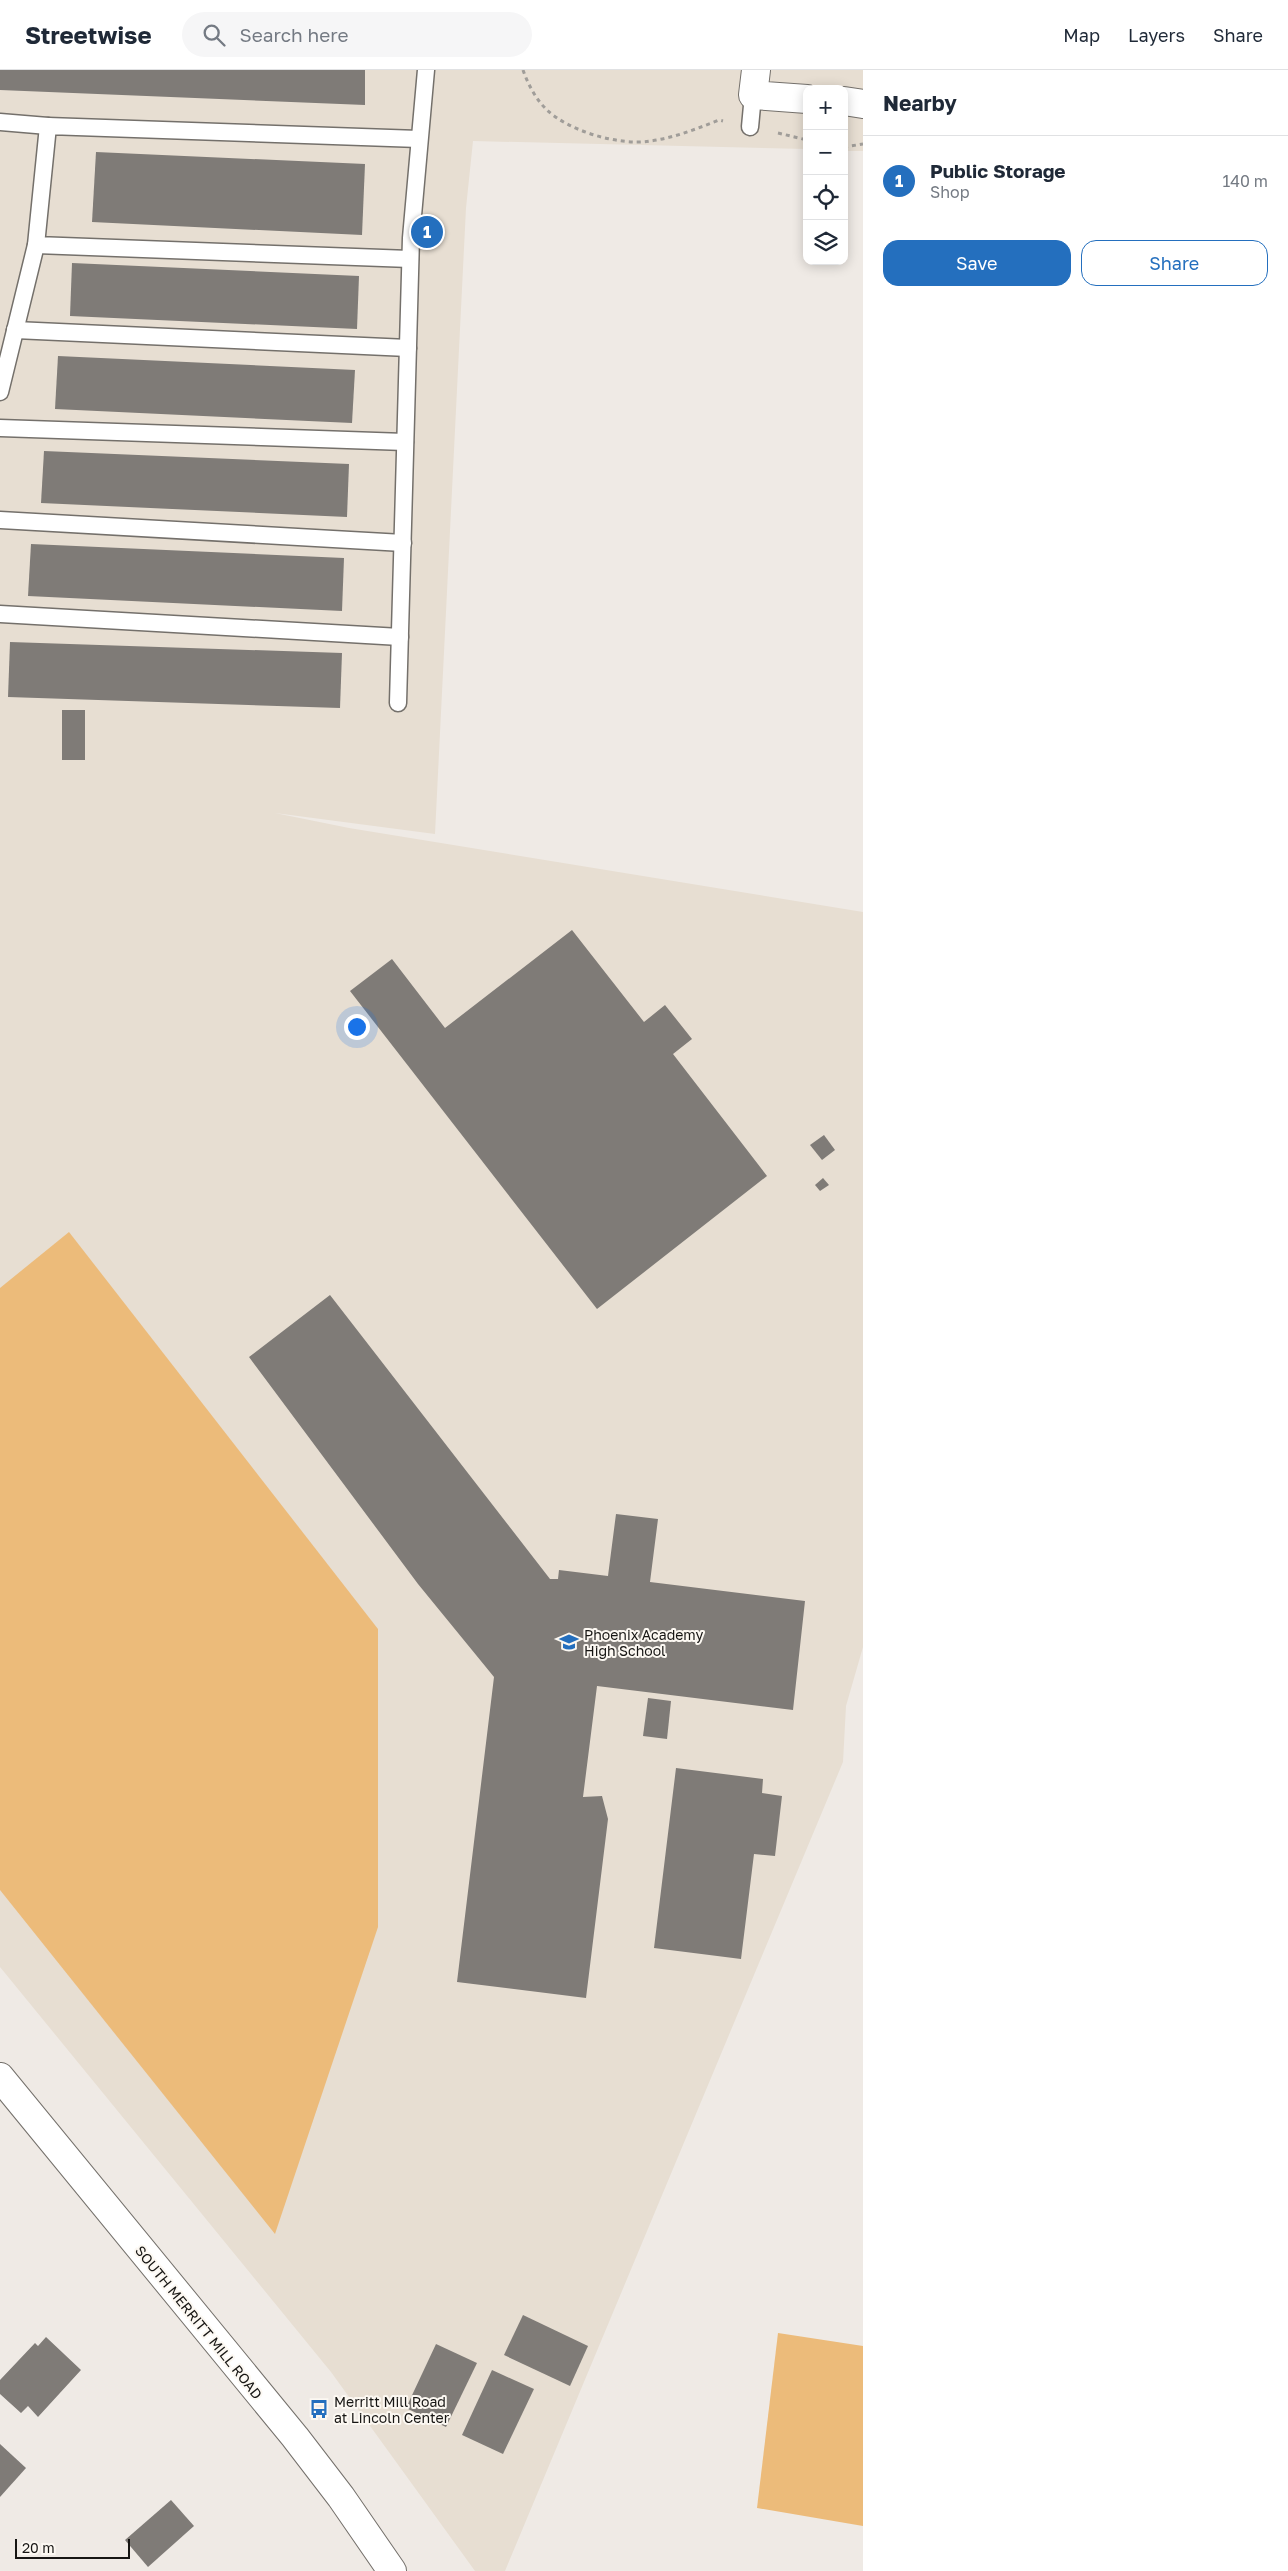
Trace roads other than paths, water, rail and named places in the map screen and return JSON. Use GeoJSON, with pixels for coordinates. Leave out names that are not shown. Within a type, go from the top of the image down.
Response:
{"type":"FeatureCollection","features":[{"type":"Feature","properties":{"kind":"street"},"geometry":{"type":"LineString","coordinates":[[754,82],[803,98]]}},
{"type":"Feature","properties":{"kind":"street"},"geometry":{"type":"LineString","coordinates":[[848,102],[863,104]]}},
{"type":"Feature","properties":{"kind":"street","name":"SOUTH MERRITT MILL ROAD"},"geometry":{"type":"LineString","coordinates":[[0,2077],[295,2437],[341,2497],[392,2571]]}},
{"type":"Feature","properties":{"kind":"lane"},"geometry":{"type":"LineString","coordinates":[[398,703],[410,259],[426,70]]}},
{"type":"Feature","properties":{"kind":"lane"},"geometry":{"type":"LineString","coordinates":[[750,127],[754,82]]}},
{"type":"Feature","properties":{"kind":"lane"},"geometry":{"type":"LineString","coordinates":[[0,122],[48,126],[419,139]]}},
{"type":"Feature","properties":{"kind":"lane"},"geometry":{"type":"LineString","coordinates":[[0,392],[36,245],[48,126]]}},
{"type":"Feature","properties":{"kind":"lane"},"geometry":{"type":"LineString","coordinates":[[36,245],[410,259]]}},
{"type":"Feature","properties":{"kind":"lane"},"geometry":{"type":"LineString","coordinates":[[15,330],[408,348]]}},
{"type":"Feature","properties":{"kind":"lane"},"geometry":{"type":"LineString","coordinates":[[0,428],[405,442]]}},
{"type":"Feature","properties":{"kind":"lane"},"geometry":{"type":"LineString","coordinates":[[0,520],[402,543]]}},
{"type":"Feature","properties":{"kind":"lane"},"geometry":{"type":"LineString","coordinates":[[0,614],[400,637]]}},
{"type":"Feature","properties":{"kind":"place","name":"Public Storage"},"geometry":{"type":"Point","coordinates":[427,232]}},
{"type":"Feature","properties":{"kind":"place","name":"Phoenix Academy High School"},"geometry":{"type":"Point","coordinates":[569,1642]}},
{"type":"Feature","properties":{"kind":"place","name":"Merritt Mill Road at Lincoln Center"},"geometry":{"type":"Point","coordinates":[319,2409]}}]}
